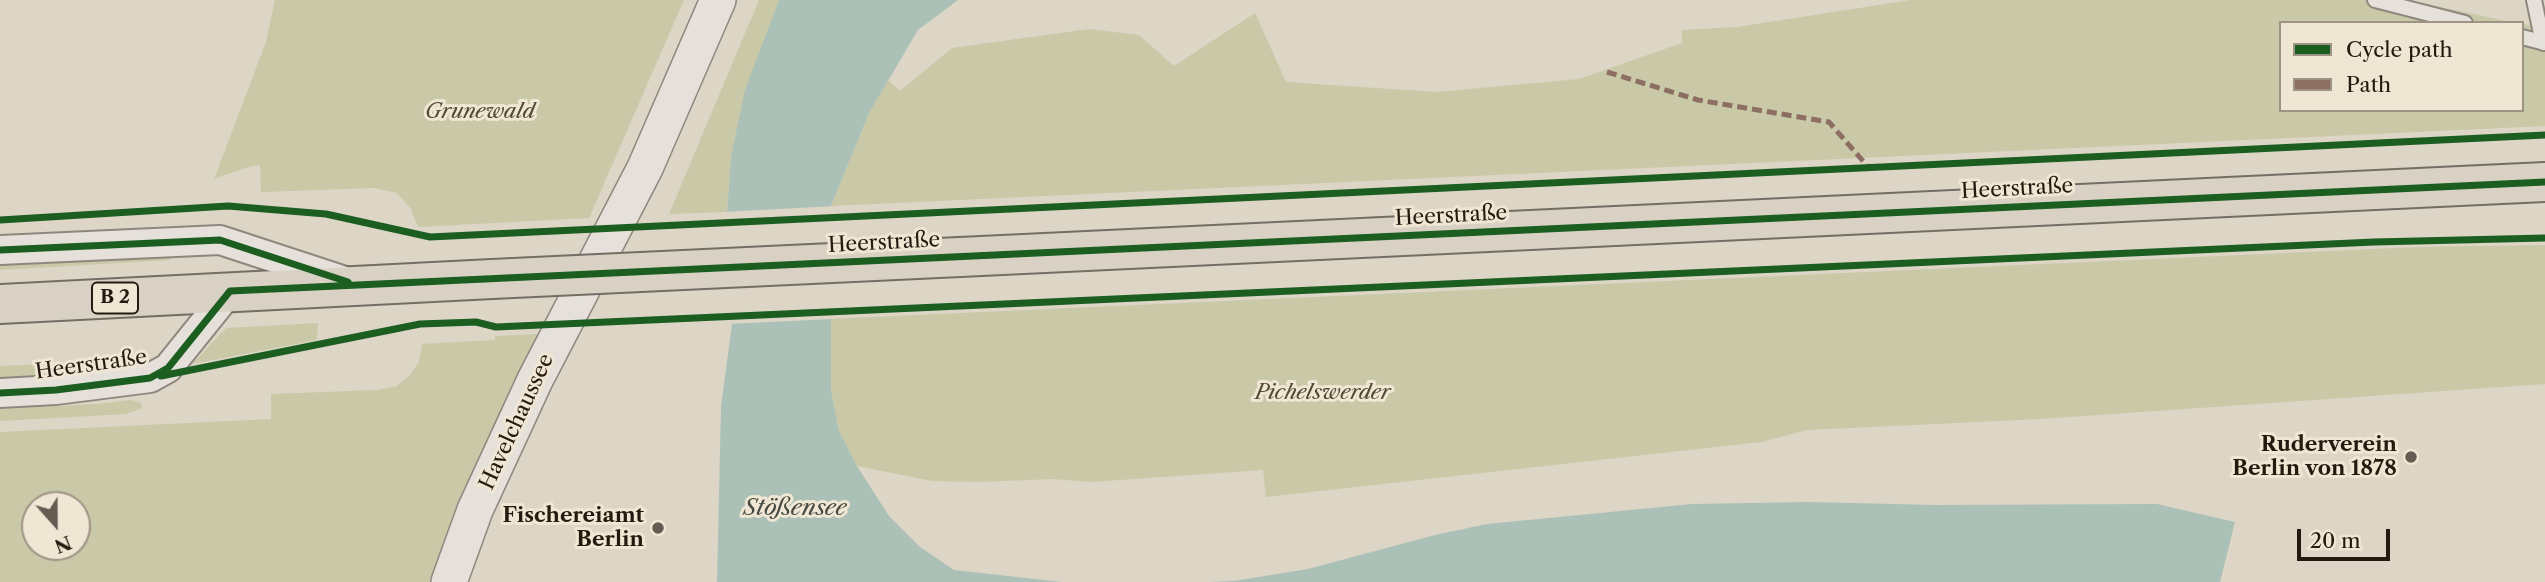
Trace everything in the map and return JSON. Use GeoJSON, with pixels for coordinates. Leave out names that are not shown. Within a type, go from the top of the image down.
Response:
{"type":"FeatureCollection","features":[{"type":"Feature","properties":{"kind":"main road","name":"Heerstraße"},"geometry":{"type":"LineString","coordinates":[[0,304],[2545,182]]}},
{"type":"Feature","properties":{"kind":"street","name":"Havelchaussee"},"geometry":{"type":"LineString","coordinates":[[449,582],[475,510],[521,409],[645,168],[719,0]]}},
{"type":"Feature","properties":{"kind":"street","name":"Heerstraße"},"geometry":{"type":"LineString","coordinates":[[0,250],[220,240],[358,285]]}},
{"type":"Feature","properties":{"kind":"street","name":"Heerstraße"},"geometry":{"type":"LineString","coordinates":[[0,393],[56,390],[150,378],[168,368],[230,291]]}},
{"type":"Feature","properties":{"kind":"lane"},"geometry":{"type":"LineString","coordinates":[[2375,0],[2457,21]]}},
{"type":"Feature","properties":{"kind":"lane"},"geometry":{"type":"LineString","coordinates":[[2524,38],[2544,43],[2534,0]]}},
{"type":"Feature","properties":{"kind":"green space","name":"Grunewald"},"geometry":{"type":"Polygon","coordinates":[[[275,0],[684,0],[589,218],[418,227],[411,209],[397,193],[374,188],[261,192],[260,165],[214,179],[266,42],[275,0]]]}},
{"type":"Feature","properties":{"kind":"green space"},"geometry":{"type":"Polygon","coordinates":[[[759,0],[779,0],[731,156],[727,212],[669,214],[759,0]]]}},
{"type":"Feature","properties":{"kind":"green space"},"geometry":{"type":"Polygon","coordinates":[[[1911,0],[2407,0],[2507,21],[2279,21],[2279,112],[2524,112],[2524,24],[2545,28],[2545,126],[831,206],[869,113],[888,80],[900,91],[952,48],[1089,29],[1139,35],[1174,66],[1255,13],[1286,82],[1436,92],[1579,79],[1682,43],[1682,30],[1737,27],[1911,0]]]}},
{"type":"Feature","properties":{"kind":"green space","name":"Pichelswerder"},"geometry":{"type":"Polygon","coordinates":[[[2545,245],[2545,384],[2040,419],[1807,430],[1761,442],[1266,497],[1263,470],[1091,482],[1052,479],[979,482],[932,481],[857,466],[839,431],[831,390],[829,319],[2418,247],[2545,245]]]}},
{"type":"Feature","properties":{"kind":"green space"},"geometry":{"type":"Polygon","coordinates":[[[167,257],[171,260],[0,270],[0,265],[167,257]]]}},
{"type":"Feature","properties":{"kind":"green space"},"geometry":{"type":"Polygon","coordinates":[[[318,323],[317,340],[192,364],[226,328],[318,323]]]}},
{"type":"Feature","properties":{"kind":"green space"},"geometry":{"type":"Polygon","coordinates":[[[544,334],[435,582],[0,582],[0,432],[271,419],[271,394],[378,390],[397,386],[410,375],[419,362],[422,344],[495,340],[495,336],[544,334]]]}},
{"type":"Feature","properties":{"kind":"green space"},"geometry":{"type":"Polygon","coordinates":[[[46,364],[49,380],[0,382],[0,366],[46,364]]]}},
{"type":"Feature","properties":{"kind":"green space"},"geometry":{"type":"Polygon","coordinates":[[[130,400],[141,403],[142,408],[126,414],[0,421],[0,409],[130,400]]]}},
{"type":"Feature","properties":{"kind":"water","name":"Stößensee"},"geometry":{"type":"Polygon","coordinates":[[[779,0],[958,0],[918,30],[869,113],[831,206],[831,390],[839,431],[857,466],[889,516],[920,547],[954,570],[1062,582],[717,582],[721,407],[732,324],[727,212],[731,157],[745,90],[779,0]]]}},
{"type":"Feature","properties":{"kind":"water"},"geometry":{"type":"Polygon","coordinates":[[[1808,502],[1936,505],[2157,504],[2235,522],[2220,582],[1209,582],[1234,581],[1308,569],[1487,524],[1692,504],[1808,502]]]}},
{"type":"Feature","properties":{"kind":"pier"},"geometry":{"type":"Polygon","coordinates":[[[835,206],[833,319],[728,324],[723,212],[835,206]]]}},
{"type":"Feature","properties":{"kind":"marked path"},"geometry":{"type":"LineString","coordinates":[[1607,72],[1698,100],[1829,122],[1869,168]]}},
{"type":"Feature","properties":{"kind":"cycle path"},"geometry":{"type":"LineString","coordinates":[[0,220],[228,206],[326,214],[430,237],[2545,135]]}},
{"type":"Feature","properties":{"kind":"cycle path"},"geometry":{"type":"LineString","coordinates":[[0,393],[56,390],[150,378],[168,368],[230,291],[2545,182]]}},
{"type":"Feature","properties":{"kind":"cycle path"},"geometry":{"type":"LineString","coordinates":[[161,376],[420,324],[476,322],[496,327],[2374,242],[2545,238]]}},
{"type":"Feature","properties":{"kind":"cycle path"},"geometry":{"type":"LineString","coordinates":[[0,250],[220,240],[348,282]]}},
{"type":"Feature","properties":{"kind":"place","name":"Ruderverein Berlin von 1878"},"geometry":{"type":"Point","coordinates":[2411,457]}},
{"type":"Feature","properties":{"kind":"place","name":"Fischereiamt Berlin"},"geometry":{"type":"Point","coordinates":[658,528]}}]}
